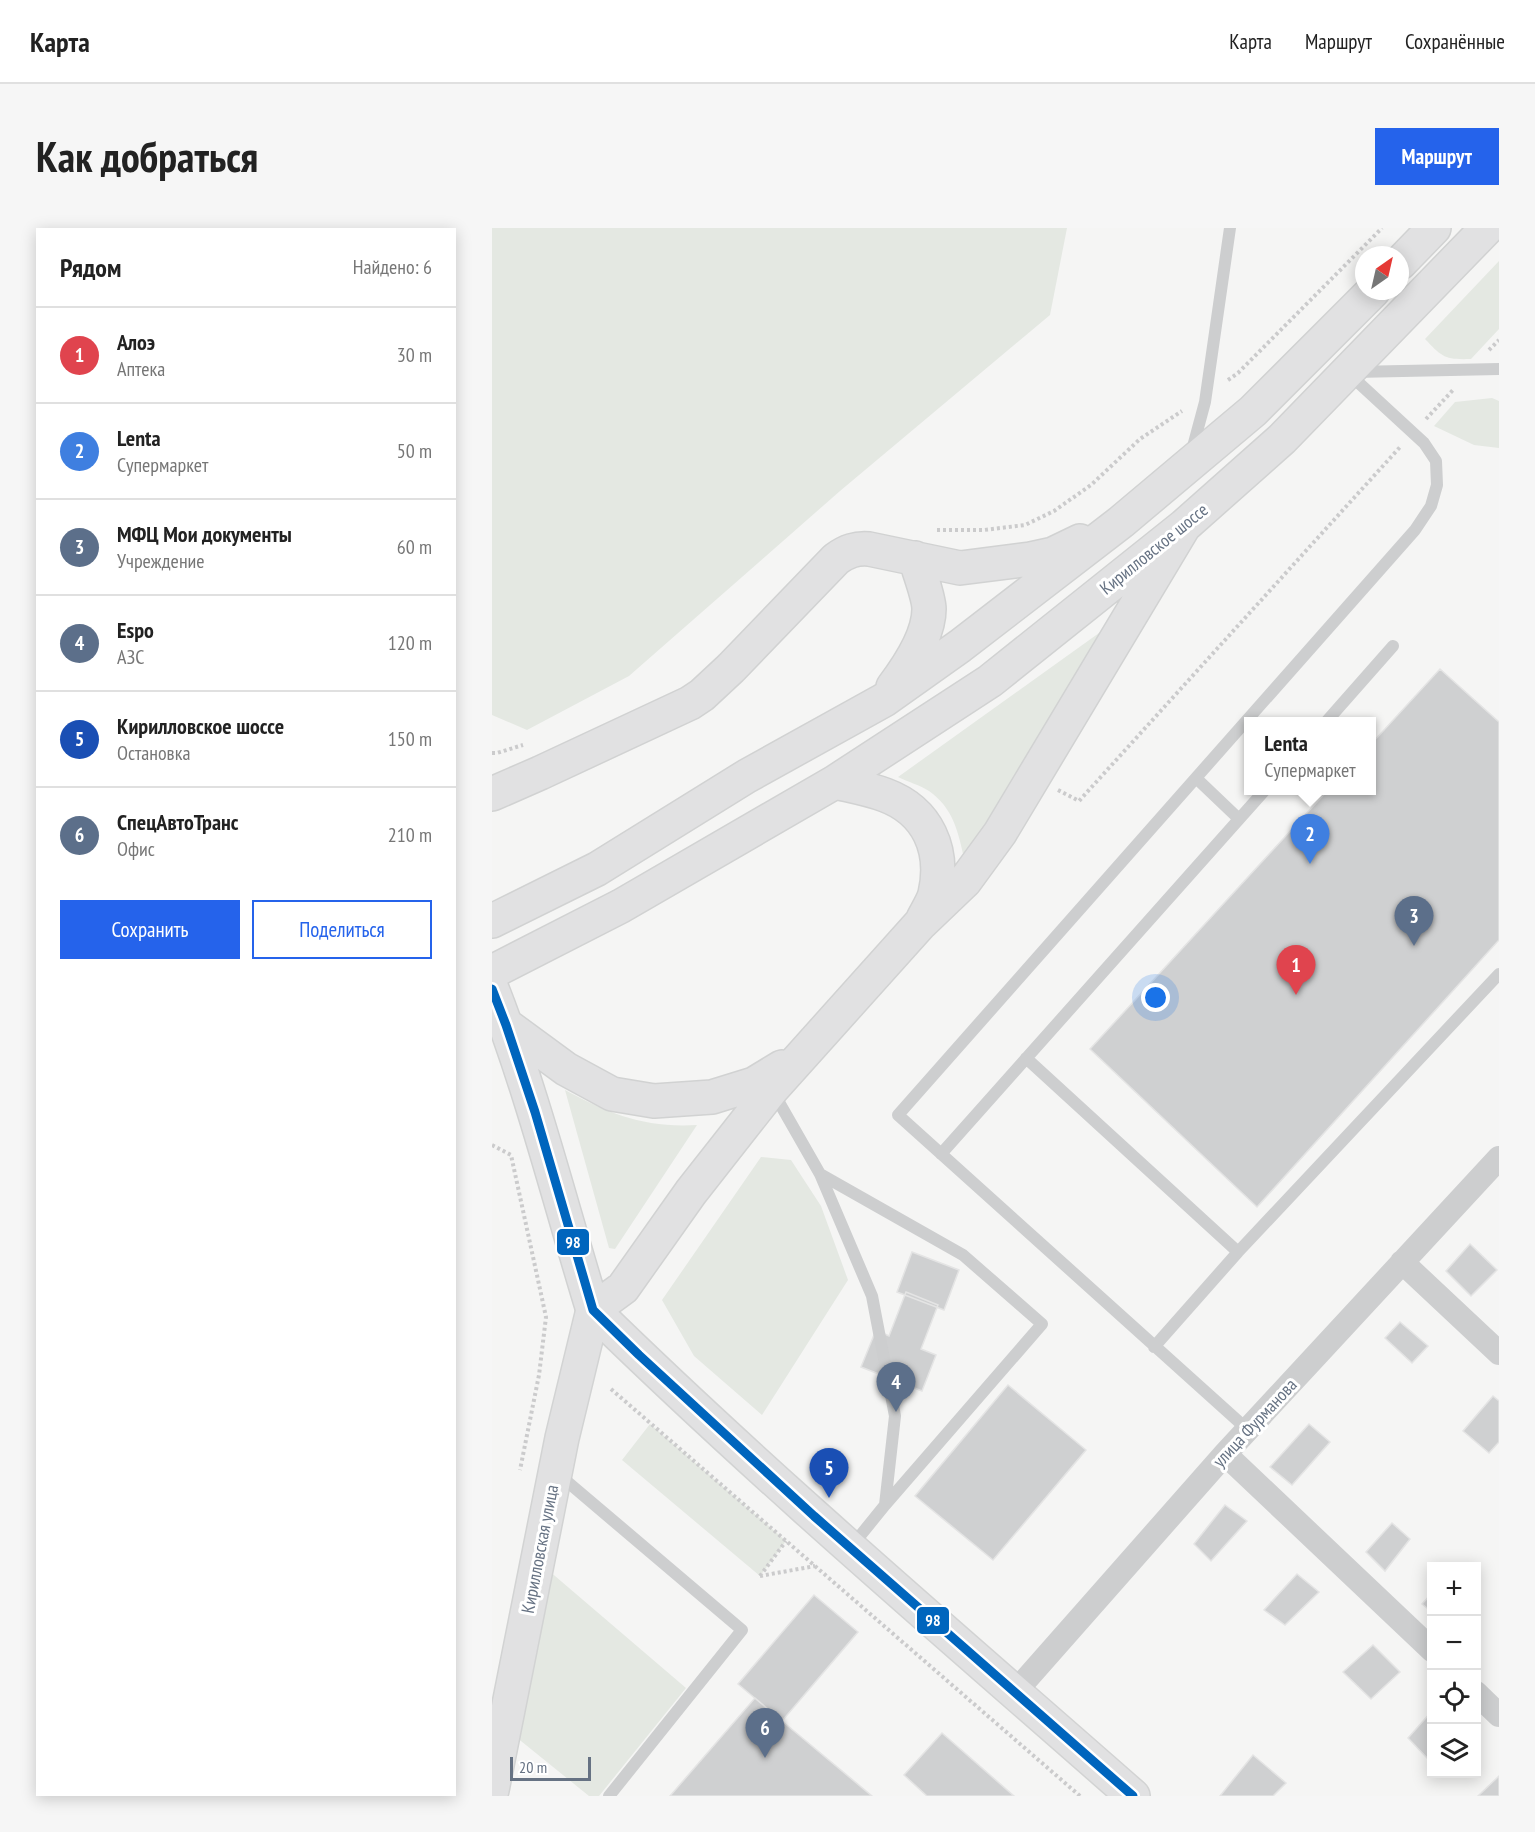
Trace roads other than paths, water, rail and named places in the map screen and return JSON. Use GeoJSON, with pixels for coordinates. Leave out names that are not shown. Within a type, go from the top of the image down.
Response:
{"type":"FeatureCollection","features":[{"type":"Feature","properties":{"kind":"main road"},"geometry":{"type":"LineString","coordinates":[[1409,254],[1434,228]]}},
{"type":"Feature","properties":{"kind":"main road","name":"Кирилловское шоссе"},"geometry":{"type":"LineString","coordinates":[[492,972],[621,906],[835,783],[990,681],[1184,526],[1282,439],[1487,228]]}},
{"type":"Feature","properties":{"kind":"main road"},"geometry":{"type":"LineString","coordinates":[[492,921],[597,869],[747,776],[884,700],[960,646],[1121,522],[1253,411],[1364,300]]}},
{"type":"Feature","properties":{"kind":"main road"},"geometry":{"type":"LineString","coordinates":[[492,794],[679,708],[702,695],[731,668],[836,558],[844,554],[860,548],[960,568],[1030,560],[1053,554],[1121,522]]}},
{"type":"Feature","properties":{"kind":"main road"},"geometry":{"type":"LineString","coordinates":[[592,1310],[623,1288],[691,1192],[799,1057],[920,924],[965,881],[1000,833],[1184,526]]}},
{"type":"Feature","properties":{"kind":"main road"},"geometry":{"type":"LineString","coordinates":[[884,700],[910,664],[923,634],[929,609],[915,558]]}},
{"type":"Feature","properties":{"kind":"main road"},"geometry":{"type":"LineString","coordinates":[[835,783],[886,795],[906,805],[927,828],[937,854],[937,875],[935,895],[920,924]]}},
{"type":"Feature","properties":{"kind":"main road"},"geometry":{"type":"LineString","coordinates":[[492,989],[535,1112],[592,1310],[850,1548],[1133,1796]]}},
{"type":"Feature","properties":{"kind":"main road"},"geometry":{"type":"LineString","coordinates":[[506,1025],[566,1069],[612,1094],[654,1101],[712,1097],[754,1084],[799,1057]]}},
{"type":"Feature","properties":{"kind":"main road","name":"Кирилловская улица"},"geometry":{"type":"LineString","coordinates":[[492,1790],[556,1472],[592,1310]]}},
{"type":"Feature","properties":{"kind":"street","name":"улица Фурманова"},"geometry":{"type":"LineString","coordinates":[[1015,1692],[1248,1430],[1499,1158]]}},
{"type":"Feature","properties":{"kind":"street"},"geometry":{"type":"LineString","coordinates":[[1402,1262],[1499,1353]]}},
{"type":"Feature","properties":{"kind":"street"},"geometry":{"type":"LineString","coordinates":[[1226,1455],[1427,1646]]}},
{"type":"Feature","properties":{"kind":"street"},"geometry":{"type":"LineString","coordinates":[[1481,1698],[1499,1714]]}},
{"type":"Feature","properties":{"kind":"lane"},"geometry":{"type":"LineString","coordinates":[[1187,466],[1206,395],[1230,228]]}},
{"type":"Feature","properties":{"kind":"lane"},"geometry":{"type":"LineString","coordinates":[[1347,372],[1499,369]]}},
{"type":"Feature","properties":{"kind":"lane"},"geometry":{"type":"LineString","coordinates":[[1250,717],[1416,530],[1431,506],[1437,485],[1436,461],[1424,442],[1347,372]]}},
{"type":"Feature","properties":{"kind":"lane"},"geometry":{"type":"LineString","coordinates":[[1330,717],[1393,646]]}},
{"type":"Feature","properties":{"kind":"lane"},"geometry":{"type":"LineString","coordinates":[[1244,724],[898,1115],[1248,1430]]}},
{"type":"Feature","properties":{"kind":"lane"},"geometry":{"type":"LineString","coordinates":[[1196,778],[1239,819]]}},
{"type":"Feature","properties":{"kind":"lane"},"geometry":{"type":"LineString","coordinates":[[941,1154],[1261,795]]}},
{"type":"Feature","properties":{"kind":"lane"},"geometry":{"type":"LineString","coordinates":[[1154,1347],[1238,1252],[1499,974]]}},
{"type":"Feature","properties":{"kind":"lane"},"geometry":{"type":"LineString","coordinates":[[1026,1058],[1238,1252]]}},
{"type":"Feature","properties":{"kind":"lane"},"geometry":{"type":"LineString","coordinates":[[772,1089],[820,1174],[872,1296],[895,1416],[885,1505]]}},
{"type":"Feature","properties":{"kind":"lane"},"geometry":{"type":"LineString","coordinates":[[820,1174],[963,1255],[1042,1324],[850,1548]]}},
{"type":"Feature","properties":{"kind":"lane"},"geometry":{"type":"LineString","coordinates":[[556,1472],[742,1630],[609,1796]]}},
{"type":"Feature","properties":{"kind":"place","name":"Lenta"},"geometry":{"type":"Point","coordinates":[1310,864]}},
{"type":"Feature","properties":{"kind":"place","name":"МФЦ Мои документы"},"geometry":{"type":"Point","coordinates":[1414,946]}},
{"type":"Feature","properties":{"kind":"place","name":"Алоэ"},"geometry":{"type":"Point","coordinates":[1296,995]}},
{"type":"Feature","properties":{"kind":"place","name":"Espo"},"geometry":{"type":"Point","coordinates":[896,1412]}},
{"type":"Feature","properties":{"kind":"place","name":"Кирилловское шоссе"},"geometry":{"type":"Point","coordinates":[829,1498]}},
{"type":"Feature","properties":{"kind":"place","name":"СпецАвтоТранс"},"geometry":{"type":"Point","coordinates":[765,1758]}}]}
